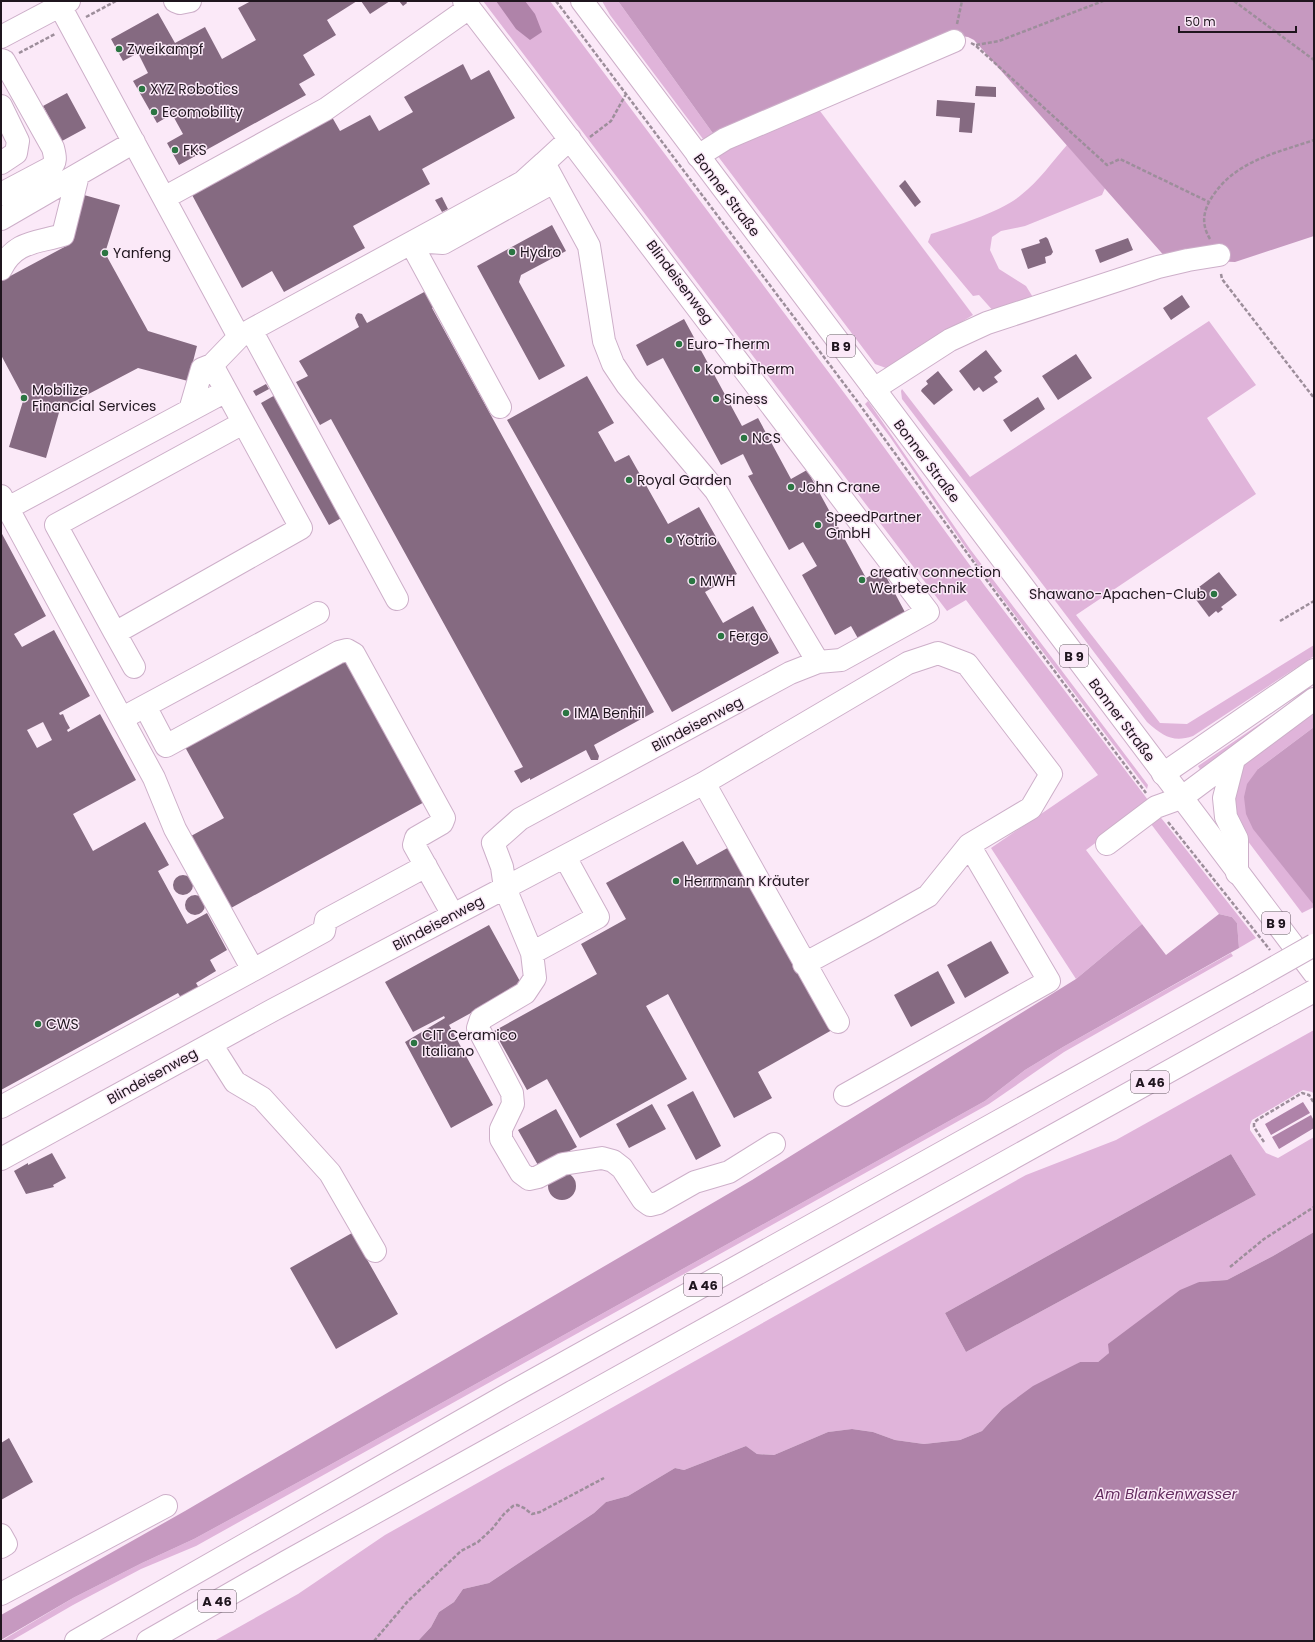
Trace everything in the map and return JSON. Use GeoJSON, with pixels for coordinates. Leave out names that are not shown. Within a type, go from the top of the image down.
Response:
{"type":"FeatureCollection","features":[{"type":"Feature","properties":{"kind":"main road"},"geometry":{"type":"LineString","coordinates":[[175,1],[180,3],[190,1]]}},
{"type":"Feature","properties":{"kind":"main road","name":"Bonner Straße"},"geometry":{"type":"LineString","coordinates":[[582,1],[1162,774],[1314,973]]}},
{"type":"Feature","properties":{"kind":"main road"},"geometry":{"type":"LineString","coordinates":[[1,38],[65,3],[134,142],[164,198],[245,334],[397,599]]}},
{"type":"Feature","properties":{"kind":"main road"},"geometry":{"type":"LineString","coordinates":[[164,198],[326,109],[467,4],[570,138],[544,163]]}},
{"type":"Feature","properties":{"kind":"main road"},"geometry":{"type":"LineString","coordinates":[[698,156],[725,139],[954,41]]}},
{"type":"Feature","properties":{"kind":"main road"},"geometry":{"type":"LineString","coordinates":[[1,60],[4,61],[53,148],[55,156],[55,162],[50,168],[1,194]]}},
{"type":"Feature","properties":{"kind":"main road"},"geometry":{"type":"LineString","coordinates":[[1,106],[18,142],[16,153],[1,163]]}},
{"type":"Feature","properties":{"kind":"main road","name":"Blindeisenweg"},"geometry":{"type":"LineString","coordinates":[[1,1159],[211,1044],[505,888],[502,867],[493,843],[520,819],[790,673],[818,662],[841,660],[928,612],[570,138]]}},
{"type":"Feature","properties":{"kind":"main road"},"geometry":{"type":"LineString","coordinates":[[1,219],[134,142]]}},
{"type":"Feature","properties":{"kind":"main road"},"geometry":{"type":"LineString","coordinates":[[190,410],[202,369],[212,365],[245,334],[413,242],[443,243],[548,185],[544,163]]}},
{"type":"Feature","properties":{"kind":"main road"},"geometry":{"type":"LineString","coordinates":[[544,163],[589,246],[604,341],[613,364],[627,385],[716,491],[818,662]]}},
{"type":"Feature","properties":{"kind":"main road"},"geometry":{"type":"LineString","coordinates":[[1,269],[6,259],[14,251],[29,242],[63,236],[78,175]]}},
{"type":"Feature","properties":{"kind":"main road"},"geometry":{"type":"LineString","coordinates":[[413,242],[500,407]]}},
{"type":"Feature","properties":{"kind":"main road"},"geometry":{"type":"LineString","coordinates":[[874,389],[950,340],[987,323],[1158,267],[1219,255]]}},
{"type":"Feature","properties":{"kind":"main road"},"geometry":{"type":"LineString","coordinates":[[115,633],[301,528],[212,365]]}},
{"type":"Feature","properties":{"kind":"main road"},"geometry":{"type":"LineString","coordinates":[[226,391],[4,502],[154,778],[175,829],[252,970]]}},
{"type":"Feature","properties":{"kind":"main road"},"geometry":{"type":"LineString","coordinates":[[134,667],[56,525],[243,423]]}},
{"type":"Feature","properties":{"kind":"main road"},"geometry":{"type":"LineString","coordinates":[[122,718],[318,613]]}},
{"type":"Feature","properties":{"kind":"main road"},"geometry":{"type":"LineString","coordinates":[[145,706],[166,746],[339,652],[347,650],[354,654],[444,818],[442,823],[416,838],[414,845],[453,915]]}},
{"type":"Feature","properties":{"kind":"main road"},"geometry":{"type":"LineString","coordinates":[[774,1144],[729,1172],[695,1182],[658,1203],[650,1205],[643,1200],[622,1168],[613,1161],[602,1158],[563,1164],[538,1177],[529,1179],[521,1173],[500,1139],[501,1130],[513,1104],[512,1093],[478,1028],[481,1019],[525,993],[535,978],[532,953],[505,888],[704,783],[908,663],[938,653],[967,664],[1051,774],[1031,808],[969,845],[928,896],[804,964]]}},
{"type":"Feature","properties":{"kind":"main road"},"geometry":{"type":"LineString","coordinates":[[1156,807],[1162,774],[1314,670]]}},
{"type":"Feature","properties":{"kind":"main road"},"geometry":{"type":"LineString","coordinates":[[1107,844],[1156,807],[1181,798],[1314,699]]}},
{"type":"Feature","properties":{"kind":"main road"},"geometry":{"type":"LineString","coordinates":[[1234,759],[1224,798],[1226,817],[1238,839],[1238,873]]}},
{"type":"Feature","properties":{"kind":"main road"},"geometry":{"type":"LineString","coordinates":[[704,783],[804,964],[838,1022]]}},
{"type":"Feature","properties":{"kind":"main road"},"geometry":{"type":"LineString","coordinates":[[845,1095],[1049,980],[969,845]]}},
{"type":"Feature","properties":{"kind":"main road"},"geometry":{"type":"LineString","coordinates":[[532,953],[598,917],[565,857]]}},
{"type":"Feature","properties":{"kind":"main road"},"geometry":{"type":"LineString","coordinates":[[1,1107],[324,931],[326,920],[426,866]]}},
{"type":"Feature","properties":{"kind":"main road","name":"A 46"},"geometry":{"type":"LineString","coordinates":[[76,1641],[512,1392],[1314,945]]}},
{"type":"Feature","properties":{"kind":"main road","name":"A 46"},"geometry":{"type":"LineString","coordinates":[[148,1641],[293,1558],[1314,991]]}},
{"type":"Feature","properties":{"kind":"main road"},"geometry":{"type":"LineString","coordinates":[[211,1044],[235,1082],[262,1098],[330,1173],[375,1251]]}},
{"type":"Feature","properties":{"kind":"main road"},"geometry":{"type":"LineString","coordinates":[[1,1594],[166,1506]]}},
{"type":"Feature","properties":{"kind":"main road"},"geometry":{"type":"LineString","coordinates":[[1,1535],[6,1544],[1,1547]]}},
{"type":"Feature","properties":{"kind":"path"},"geometry":{"type":"LineString","coordinates":[[556,1],[857,401],[998,598],[1156,807],[1272,953]]}},
{"type":"Feature","properties":{"kind":"path"},"geometry":{"type":"LineString","coordinates":[[962,1],[954,41],[965,40],[975,45],[1107,165],[1120,159],[1209,202]]}},
{"type":"Feature","properties":{"kind":"path"},"geometry":{"type":"LineString","coordinates":[[975,45],[999,41],[1103,1]]}},
{"type":"Feature","properties":{"kind":"path"},"geometry":{"type":"LineString","coordinates":[[1234,1],[1314,60]]}},
{"type":"Feature","properties":{"kind":"path"},"geometry":{"type":"LineString","coordinates":[[1314,140],[1243,166],[1224,181],[1209,202],[1203,219],[1208,236],[1219,255],[1222,280],[1314,398]]}},
{"type":"Feature","properties":{"kind":"path"},"geometry":{"type":"LineString","coordinates":[[1280,621],[1314,601]]}},
{"type":"Feature","properties":{"kind":"path"},"geometry":{"type":"LineString","coordinates":[[1264,1142],[1254,1127],[1254,1123],[1257,1120],[1302,1093],[1309,1095],[1314,1104]]}},
{"type":"Feature","properties":{"kind":"path"},"geometry":{"type":"LineString","coordinates":[[1230,1267],[1264,1239],[1314,1207]]}},
{"type":"Feature","properties":{"kind":"path"},"geometry":{"type":"LineString","coordinates":[[374,1641],[408,1601],[461,1551],[478,1542],[513,1506],[517,1505],[532,1514],[540,1512],[604,1478]]}},
{"type":"Feature","properties":{"kind":"shaded area"},"geometry":{"type":"Polygon","coordinates":[[[483,1],[550,1],[854,406],[985,586],[1148,800],[1147,804],[1086,850],[1142,924],[1076,979],[991,848],[1098,775],[966,600],[947,611],[483,1]]]}},
{"type":"Feature","properties":{"kind":"shaded area"},"geometry":{"type":"Polygon","coordinates":[[[602,1],[618,1],[717,139],[703,139],[610,15],[602,1]]]}},
{"type":"Feature","properties":{"kind":"shaded area"},"geometry":{"type":"Polygon","coordinates":[[[618,1],[1314,1],[1314,236],[1235,262],[1167,259],[974,40],[968,37],[961,36],[717,139],[618,1]]]}},
{"type":"Feature","properties":{"kind":"shaded area"},"geometry":{"type":"Polygon","coordinates":[[[811,105],[820,111],[973,315],[886,368],[875,364],[717,155],[811,105]]]}},
{"type":"Feature","properties":{"kind":"shaded area"},"geometry":{"type":"Polygon","coordinates":[[[1067,145],[1105,188],[1102,195],[1025,226],[1001,231],[992,237],[990,250],[999,269],[1026,286],[1034,299],[995,313],[979,295],[973,296],[928,242],[931,234],[978,218],[1012,201],[1034,184],[1067,145]]]}},
{"type":"Feature","properties":{"kind":"shaded area"},"geometry":{"type":"Polygon","coordinates":[[[1209,321],[1256,385],[1207,418],[1256,494],[1076,615],[1160,723],[1187,724],[1314,645],[1314,656],[1193,736],[1180,739],[1168,737],[1147,722],[902,399],[901,391],[902,389],[970,477],[1209,321]]]}},
{"type":"Feature","properties":{"kind":"shaded area"},"geometry":{"type":"Polygon","coordinates":[[[868,401],[970,549],[1148,785],[1147,789],[983,573],[890,437],[865,404],[868,401]]]}},
{"type":"Feature","properties":{"kind":"shaded area"},"geometry":{"type":"Polygon","coordinates":[[[1314,687],[1314,694],[1203,774],[1198,766],[1314,687]]]}},
{"type":"Feature","properties":{"kind":"shaded area"},"geometry":{"type":"Polygon","coordinates":[[[1314,710],[1314,727],[1258,769],[1313,904],[1314,903],[1314,907],[1302,913],[1238,828],[1231,803],[1241,768],[1251,758],[1314,710]]]}},
{"type":"Feature","properties":{"kind":"shaded area"},"geometry":{"type":"Polygon","coordinates":[[[1314,727],[1313,904],[1253,829],[1246,814],[1244,797],[1247,784],[1258,769],[1314,727]]]}},
{"type":"Feature","properties":{"kind":"shaded area"},"geometry":{"type":"Polygon","coordinates":[[[1158,814],[1256,938],[1239,948],[1237,923],[1232,917],[1219,914],[1148,820],[1158,814]]]}},
{"type":"Feature","properties":{"kind":"shaded area"},"geometry":{"type":"Polygon","coordinates":[[[1219,914],[1232,917],[1237,923],[1239,948],[1063,1047],[1025,1070],[985,1101],[328,1466],[194,1539],[142,1563],[73,1598],[1,1640],[1,1615],[185,1511],[752,1180],[1076,979],[1142,924],[1166,955],[1219,914]]]}},
{"type":"Feature","properties":{"kind":"shaded area"},"geometry":{"type":"Polygon","coordinates":[[[1231,953],[1233,956],[1064,1052],[989,1104],[196,1546],[141,1569],[73,1605],[11,1641],[1,1641],[73,1598],[142,1563],[194,1539],[328,1466],[985,1101],[1025,1070],[1063,1047],[1231,953]]]}},
{"type":"Feature","properties":{"kind":"shaded area"},"geometry":{"type":"Polygon","coordinates":[[[1314,1030],[1314,1094],[1303,1090],[1252,1120],[1250,1130],[1266,1153],[1278,1158],[1314,1137],[1314,1232],[1273,1256],[1227,1280],[1199,1282],[1098,1362],[1080,1362],[1002,1409],[982,1431],[960,1440],[924,1444],[895,1440],[873,1432],[852,1429],[828,1432],[774,1455],[757,1454],[746,1446],[684,1470],[675,1468],[628,1496],[606,1502],[594,1513],[489,1583],[463,1589],[454,1602],[439,1612],[431,1627],[418,1641],[214,1641],[298,1594],[385,1535],[1026,1175],[1116,1140],[1314,1030]],[[1231,1154],[945,1313],[966,1352],[1256,1195],[1231,1154]]]}},
{"type":"Feature","properties":{"kind":"water"},"geometry":{"type":"Polygon","coordinates":[[[496,1],[525,1],[535,14],[542,32],[530,40],[516,29],[496,1]]]}},
{"type":"Feature","properties":{"kind":"water"},"geometry":{"type":"Polygon","coordinates":[[[1303,1102],[1310,1113],[1271,1135],[1265,1124],[1303,1102]]]}},
{"type":"Feature","properties":{"kind":"water"},"geometry":{"type":"Polygon","coordinates":[[[1311,1115],[1314,1121],[1314,1128],[1279,1149],[1272,1137],[1311,1115]]]}},
{"type":"Feature","properties":{"kind":"water"},"geometry":{"type":"Polygon","coordinates":[[[1231,1154],[1256,1195],[966,1352],[945,1313],[1231,1154]]]}},
{"type":"Feature","properties":{"kind":"water","name":"Am Blankenwasser"},"geometry":{"type":"Polygon","coordinates":[[[1314,1232],[1314,1641],[418,1641],[431,1627],[439,1612],[454,1602],[463,1589],[489,1583],[594,1513],[606,1502],[628,1496],[675,1468],[684,1470],[746,1446],[757,1454],[774,1455],[828,1432],[852,1429],[873,1432],[895,1440],[924,1444],[960,1440],[982,1431],[1002,1409],[1033,1386],[1080,1362],[1098,1362],[1109,1353],[1108,1344],[1180,1290],[1199,1282],[1227,1280],[1273,1256],[1314,1232]]]}},
{"type":"Feature","properties":{"kind":"building"},"geometry":{"type":"Polygon","coordinates":[[[251,1],[357,1],[327,20],[336,35],[303,55],[315,75],[299,84],[306,95],[179,165],[167,143],[183,134],[172,114],[157,123],[133,81],[148,73],[138,53],[123,61],[111,39],[158,13],[175,43],[205,27],[222,59],[256,40],[238,8],[251,1]]]}},
{"type":"Feature","properties":{"kind":"building"},"geometry":{"type":"Polygon","coordinates":[[[361,1],[390,1],[370,14],[361,1]]]}},
{"type":"Feature","properties":{"kind":"building"},"geometry":{"type":"Polygon","coordinates":[[[399,1],[406,1],[407,3],[403,6],[399,1]]]}},
{"type":"Feature","properties":{"kind":"building"},"geometry":{"type":"Polygon","coordinates":[[[463,64],[471,80],[489,70],[515,118],[422,169],[430,184],[353,226],[365,248],[284,292],[272,271],[242,288],[191,193],[332,117],[340,131],[370,115],[379,131],[413,112],[404,97],[463,64]]]}},
{"type":"Feature","properties":{"kind":"building"},"geometry":{"type":"Polygon","coordinates":[[[976,86],[996,87],[996,97],[975,96],[976,86]]]}},
{"type":"Feature","properties":{"kind":"building"},"geometry":{"type":"Polygon","coordinates":[[[67,93],[86,128],[62,141],[43,106],[67,93]]]}},
{"type":"Feature","properties":{"kind":"building"},"geometry":{"type":"Polygon","coordinates":[[[937,100],[975,103],[972,133],[959,132],[960,118],[936,116],[937,100]]]}},
{"type":"Feature","properties":{"kind":"building"},"geometry":{"type":"Polygon","coordinates":[[[905,180],[921,202],[915,207],[899,186],[905,180]]]}},
{"type":"Feature","properties":{"kind":"building"},"geometry":{"type":"Polygon","coordinates":[[[84,195],[120,205],[105,253],[148,331],[197,346],[188,381],[138,368],[60,409],[46,458],[9,447],[24,398],[1,355],[1,281],[70,244],[84,195]]]}},
{"type":"Feature","properties":{"kind":"building"},"geometry":{"type":"Polygon","coordinates":[[[442,197],[448,209],[442,212],[435,200],[442,197]]]}},
{"type":"Feature","properties":{"kind":"building"},"geometry":{"type":"Polygon","coordinates":[[[552,225],[566,251],[521,275],[519,282],[565,366],[539,380],[477,266],[552,225]]]}},
{"type":"Feature","properties":{"kind":"building"},"geometry":{"type":"Polygon","coordinates":[[[1046,237],[1053,252],[1051,255],[1045,257],[1046,263],[1028,269],[1021,249],[1040,243],[1039,240],[1046,237]]]}},
{"type":"Feature","properties":{"kind":"building"},"geometry":{"type":"Polygon","coordinates":[[[1128,238],[1133,250],[1100,263],[1095,250],[1128,238]]]}},
{"type":"Feature","properties":{"kind":"building"},"geometry":{"type":"Polygon","coordinates":[[[426,291],[434,307],[432,308],[654,712],[594,745],[599,756],[598,760],[591,760],[586,750],[530,780],[530,778],[521,783],[514,771],[523,767],[331,419],[320,425],[296,382],[308,376],[299,361],[359,327],[355,318],[358,313],[362,314],[367,323],[426,291]]]}},
{"type":"Feature","properties":{"kind":"building"},"geometry":{"type":"Polygon","coordinates":[[[1182,295],[1190,307],[1171,320],[1163,308],[1182,295]]]}},
{"type":"Feature","properties":{"kind":"building"},"geometry":{"type":"Polygon","coordinates":[[[684,319],[742,426],[758,418],[791,479],[807,470],[866,578],[882,569],[907,616],[860,642],[851,626],[835,635],[802,575],[817,566],[803,542],[789,550],[748,476],[753,474],[743,454],[721,465],[663,358],[647,366],[636,345],[684,319]]]}},
{"type":"Feature","properties":{"kind":"building"},"geometry":{"type":"Polygon","coordinates":[[[986,350],[1002,371],[994,377],[998,382],[983,392],[979,387],[974,391],[959,371],[986,350]]]}},
{"type":"Feature","properties":{"kind":"building"},"geometry":{"type":"Polygon","coordinates":[[[1076,354],[1092,378],[1058,400],[1042,376],[1076,354]]]}},
{"type":"Feature","properties":{"kind":"building"},"geometry":{"type":"Polygon","coordinates":[[[938,371],[953,390],[934,405],[921,391],[928,384],[926,381],[938,371]]]}},
{"type":"Feature","properties":{"kind":"building"},"geometry":{"type":"Polygon","coordinates":[[[587,376],[614,423],[598,432],[615,462],[629,455],[668,524],[699,507],[737,574],[705,592],[723,623],[753,606],[779,653],[672,712],[507,420],[587,376]]]}},
{"type":"Feature","properties":{"kind":"building"},"geometry":{"type":"Polygon","coordinates":[[[266,384],[269,389],[256,396],[253,391],[266,384]]]}},
{"type":"Feature","properties":{"kind":"building"},"geometry":{"type":"Polygon","coordinates":[[[277,394],[345,516],[329,525],[261,403],[277,394]]]}},
{"type":"Feature","properties":{"kind":"building"},"geometry":{"type":"Polygon","coordinates":[[[1038,397],[1045,409],[1011,432],[1003,420],[1038,397]]]}},
{"type":"Feature","properties":{"kind":"building"},"geometry":{"type":"Polygon","coordinates":[[[1,532],[46,616],[14,634],[22,647],[54,630],[90,696],[59,713],[60,715],[63,714],[70,728],[67,730],[68,732],[100,714],[136,780],[73,814],[93,851],[145,822],[169,865],[158,871],[187,924],[207,913],[227,950],[210,960],[216,971],[196,983],[202,993],[184,1003],[178,993],[1,1090],[1,532]],[[43,722],[27,730],[37,748],[52,740],[43,722]]]}},
{"type":"Feature","properties":{"kind":"building","name":"Shawano-Apachen-Club"},"geometry":{"type":"Polygon","coordinates":[[[1219,572],[1237,595],[1221,607],[1223,609],[1222,610],[1218,613],[1216,611],[1209,617],[1191,593],[1219,572]]]}},
{"type":"Feature","properties":{"kind":"building"},"geometry":{"type":"Polygon","coordinates":[[[350,657],[428,800],[231,908],[191,836],[224,818],[185,747],[350,657]]]}},
{"type":"Feature","properties":{"kind":"building"},"geometry":{"type":"Polygon","coordinates":[[[683,841],[697,865],[731,846],[832,1030],[758,1072],[772,1098],[734,1118],[668,994],[646,1006],[687,1079],[580,1138],[547,1079],[527,1090],[494,1031],[597,974],[581,944],[626,919],[606,883],[683,841]]]}},
{"type":"Feature","properties":{"kind":"building"},"geometry":{"type":"Polygon","coordinates":[[[183,875],[190,878],[193,885],[190,892],[183,895],[176,892],[173,885],[176,878],[183,875]]]}},
{"type":"Feature","properties":{"kind":"building"},"geometry":{"type":"Polygon","coordinates":[[[195,895],[202,898],[205,905],[202,912],[195,915],[188,912],[185,905],[188,898],[195,895]]]}},
{"type":"Feature","properties":{"kind":"building"},"geometry":{"type":"Polygon","coordinates":[[[489,925],[522,985],[449,1025],[493,1105],[451,1128],[405,1042],[445,1018],[444,1016],[413,1032],[385,982],[489,925]]]}},
{"type":"Feature","properties":{"kind":"building"},"geometry":{"type":"Polygon","coordinates":[[[991,941],[1009,973],[965,998],[947,965],[991,941]]]}},
{"type":"Feature","properties":{"kind":"building"},"geometry":{"type":"Polygon","coordinates":[[[938,971],[955,1003],[911,1027],[894,995],[938,971]]]}},
{"type":"Feature","properties":{"kind":"building"},"geometry":{"type":"Polygon","coordinates":[[[693,1091],[721,1146],[696,1160],[667,1105],[693,1091]]]}},
{"type":"Feature","properties":{"kind":"building"},"geometry":{"type":"Polygon","coordinates":[[[652,1104],[666,1129],[629,1148],[616,1124],[652,1104]]]}},
{"type":"Feature","properties":{"kind":"building"},"geometry":{"type":"Polygon","coordinates":[[[556,1109],[577,1147],[539,1167],[518,1130],[556,1109]]]}},
{"type":"Feature","properties":{"kind":"building"},"geometry":{"type":"Polygon","coordinates":[[[52,1153],[66,1178],[53,1185],[54,1187],[26,1194],[14,1171],[28,1163],[28,1165],[52,1153]]]}},
{"type":"Feature","properties":{"kind":"building"},"geometry":{"type":"Polygon","coordinates":[[[562,1172],[572,1176],[576,1186],[572,1196],[562,1200],[552,1196],[548,1186],[552,1176],[562,1172]]]}},
{"type":"Feature","properties":{"kind":"building"},"geometry":{"type":"Polygon","coordinates":[[[352,1233],[398,1314],[336,1349],[290,1268],[352,1233]]]}},
{"type":"Feature","properties":{"kind":"building"},"geometry":{"type":"Polygon","coordinates":[[[9,1438],[33,1482],[1,1500],[1,1443],[9,1438]]]}},
{"type":"Feature","properties":{"kind":"place","name":"Zweikampf"},"geometry":{"type":"Point","coordinates":[119,49]}},
{"type":"Feature","properties":{"kind":"place","name":"XYZ Robotics"},"geometry":{"type":"Point","coordinates":[142,89]}},
{"type":"Feature","properties":{"kind":"place","name":"Ecomobility"},"geometry":{"type":"Point","coordinates":[154,112]}},
{"type":"Feature","properties":{"kind":"place","name":"FKS"},"geometry":{"type":"Point","coordinates":[175,150]}},
{"type":"Feature","properties":{"kind":"place","name":"Hydro"},"geometry":{"type":"Point","coordinates":[512,252]}},
{"type":"Feature","properties":{"kind":"place","name":"Yanfeng"},"geometry":{"type":"Point","coordinates":[105,253]}},
{"type":"Feature","properties":{"kind":"place","name":"Euro-Therm"},"geometry":{"type":"Point","coordinates":[679,344]}},
{"type":"Feature","properties":{"kind":"place","name":"KombiTherm"},"geometry":{"type":"Point","coordinates":[697,369]}},
{"type":"Feature","properties":{"kind":"place","name":"Mobilize Financial Services"},"geometry":{"type":"Point","coordinates":[24,398]}},
{"type":"Feature","properties":{"kind":"place","name":"Siness"},"geometry":{"type":"Point","coordinates":[716,399]}},
{"type":"Feature","properties":{"kind":"place","name":"NCS"},"geometry":{"type":"Point","coordinates":[744,438]}},
{"type":"Feature","properties":{"kind":"place","name":"Royal Garden"},"geometry":{"type":"Point","coordinates":[629,480]}},
{"type":"Feature","properties":{"kind":"place","name":"John Crane"},"geometry":{"type":"Point","coordinates":[791,487]}},
{"type":"Feature","properties":{"kind":"place","name":"SpeedPartner GmbH"},"geometry":{"type":"Point","coordinates":[818,525]}},
{"type":"Feature","properties":{"kind":"place","name":"Yotrio"},"geometry":{"type":"Point","coordinates":[669,540]}},
{"type":"Feature","properties":{"kind":"place","name":"creativ connection Werbetechnik"},"geometry":{"type":"Point","coordinates":[862,580]}},
{"type":"Feature","properties":{"kind":"place","name":"MWH"},"geometry":{"type":"Point","coordinates":[692,581]}},
{"type":"Feature","properties":{"kind":"place","name":"Shawano-Apachen-Club"},"geometry":{"type":"Point","coordinates":[1214,594]}},
{"type":"Feature","properties":{"kind":"place","name":"Fergo"},"geometry":{"type":"Point","coordinates":[721,636]}},
{"type":"Feature","properties":{"kind":"place","name":"IMA Benhil"},"geometry":{"type":"Point","coordinates":[566,713]}},
{"type":"Feature","properties":{"kind":"place","name":"Herrmann Kräuter"},"geometry":{"type":"Point","coordinates":[676,881]}},
{"type":"Feature","properties":{"kind":"place","name":"CWS"},"geometry":{"type":"Point","coordinates":[38,1024]}},
{"type":"Feature","properties":{"kind":"place","name":"CIT Ceramico Italiano"},"geometry":{"type":"Point","coordinates":[414,1043]}}]}
